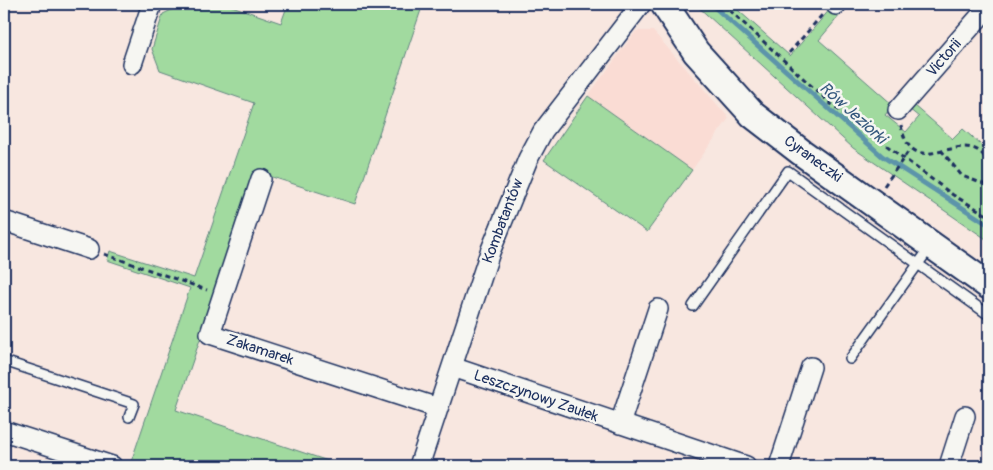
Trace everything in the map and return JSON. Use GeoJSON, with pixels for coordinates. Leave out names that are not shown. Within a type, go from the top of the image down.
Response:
{"type":"FeatureCollection","features":[{"type":"Feature","properties":{"kind":"street"},"geometry":{"type":"LineString","coordinates":[[132,64],[152,4]]}},
{"type":"Feature","properties":{"kind":"street","name":"Kombatantów"},"geometry":{"type":"LineString","coordinates":[[418,466],[490,252],[528,159],[543,131],[641,4]]}},
{"type":"Feature","properties":{"kind":"street","name":"Cyraneczki"},"geometry":{"type":"LineString","coordinates":[[664,4],[696,52],[753,115],[924,254],[989,286]]}},
{"type":"Feature","properties":{"kind":"street","name":"Victorii"},"geometry":{"type":"LineString","coordinates":[[898,110],[989,6]]}},
{"type":"Feature","properties":{"kind":"street","name":"Zakamarek"},"geometry":{"type":"LineString","coordinates":[[261,179],[210,334],[438,408]]}},
{"type":"Feature","properties":{"kind":"street"},"geometry":{"type":"LineString","coordinates":[[4,221],[89,249]]}},
{"type":"Feature","properties":{"kind":"street"},"geometry":{"type":"LineString","coordinates":[[620,424],[658,309]]}},
{"type":"Feature","properties":{"kind":"street","name":"Leszczynowy Zaułek"},"geometry":{"type":"LineString","coordinates":[[452,367],[746,466]]}},
{"type":"Feature","properties":{"kind":"street"},"geometry":{"type":"LineString","coordinates":[[779,466],[811,367]]}},
{"type":"Feature","properties":{"kind":"street"},"geometry":{"type":"LineString","coordinates":[[949,466],[966,416]]}},
{"type":"Feature","properties":{"kind":"street"},"geometry":{"type":"LineString","coordinates":[[4,430],[112,466]]}},
{"type":"Feature","properties":{"kind":"lane"},"geometry":{"type":"LineString","coordinates":[[693,306],[788,171],[924,254],[989,316]]}},
{"type":"Feature","properties":{"kind":"lane"},"geometry":{"type":"LineString","coordinates":[[850,359],[924,254]]}},
{"type":"Feature","properties":{"kind":"lane"},"geometry":{"type":"LineString","coordinates":[[4,361],[134,404],[129,417]]}},
{"type":"Feature","properties":{"kind":"path"},"geometry":{"type":"LineString","coordinates":[[723,4],[831,104],[903,160],[953,195],[989,216]]}},
{"type":"Feature","properties":{"kind":"path"},"geometry":{"type":"LineString","coordinates":[[789,53],[830,6],[836,4]]}},
{"type":"Feature","properties":{"kind":"path"},"geometry":{"type":"LineString","coordinates":[[898,110],[904,143],[910,149],[921,154],[956,148],[972,148],[980,153],[989,165]]}},
{"type":"Feature","properties":{"kind":"path"},"geometry":{"type":"LineString","coordinates":[[887,182],[910,149]]}},
{"type":"Feature","properties":{"kind":"path"},"geometry":{"type":"LineString","coordinates":[[941,150],[962,176],[989,186]]}},
{"type":"Feature","properties":{"kind":"path"},"geometry":{"type":"LineString","coordinates":[[876,182],[891,192]]}},
{"type":"Feature","properties":{"kind":"path"},"geometry":{"type":"LineString","coordinates":[[89,249],[192,285]]}},
{"type":"Feature","properties":{"kind":"path"},"geometry":{"type":"LineString","coordinates":[[145,466],[156,466]]}},
{"type":"Feature","properties":{"kind":"shaded area"},"geometry":{"type":"Polygon","coordinates":[[[636,31],[653,31],[729,118],[692,170],[588,96],[636,31]]]}},
{"type":"Feature","properties":{"kind":"green space"},"geometry":{"type":"Polygon","coordinates":[[[184,4],[226,4],[281,23],[288,4],[423,4],[355,204],[257,172],[176,410],[343,466],[130,465],[190,288],[107,260],[110,251],[194,278],[254,103],[160,70],[152,49],[163,14],[184,4]]]}},
{"type":"Feature","properties":{"kind":"green space"},"geometry":{"type":"Polygon","coordinates":[[[695,4],[731,4],[790,56],[831,8],[840,15],[819,40],[893,105],[885,115],[906,132],[919,117],[909,109],[914,105],[953,139],[963,129],[989,152],[989,241],[853,148],[695,4]]]}},
{"type":"Feature","properties":{"kind":"green space"},"geometry":{"type":"Polygon","coordinates":[[[588,96],[692,170],[647,232],[544,160],[588,96]]]}},
{"type":"Feature","properties":{"kind":"waterway","name":"Rów Jeziorki"},"geometry":{"type":"LineString","coordinates":[[711,4],[882,156],[989,225]]}}]}
